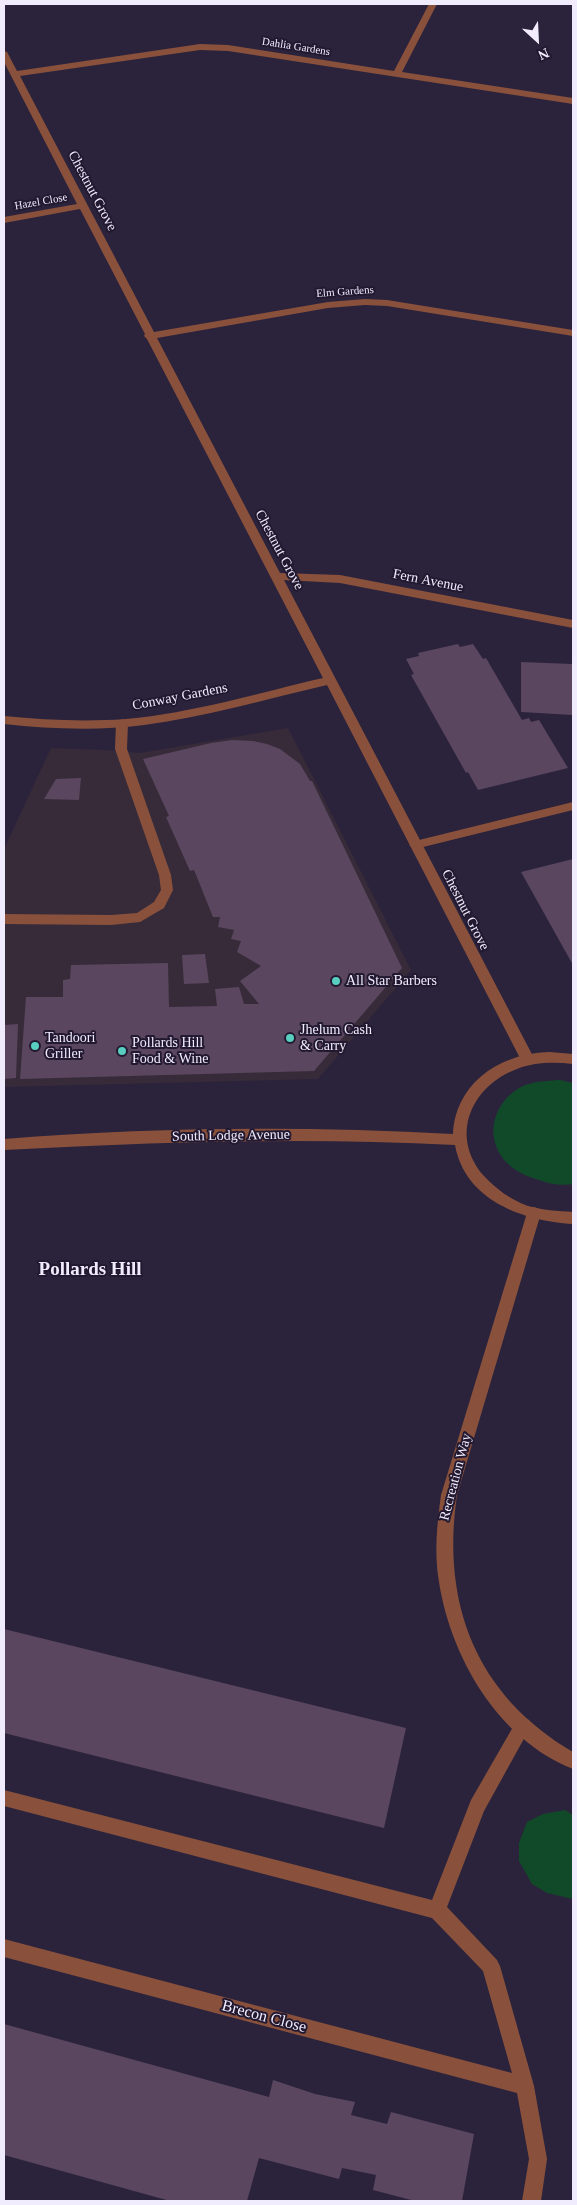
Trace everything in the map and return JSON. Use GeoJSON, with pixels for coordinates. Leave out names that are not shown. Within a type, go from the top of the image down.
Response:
{"type":"FeatureCollection","features":[{"type":"Feature","properties":{"kind":"street"},"geometry":{"type":"LineString","coordinates":[[397,73],[433,4]]}},
{"type":"Feature","properties":{"kind":"street","name":"Dahlia Gardens"},"geometry":{"type":"LineString","coordinates":[[14,74],[200,47],[228,48],[573,101]]}},
{"type":"Feature","properties":{"kind":"street","name":"Chestnut Grove"},"geometry":{"type":"LineString","coordinates":[[4,54],[149,336],[528,1060]]}},
{"type":"Feature","properties":{"kind":"street","name":"Hazel Close"},"geometry":{"type":"LineString","coordinates":[[4,220],[82,206]]}},
{"type":"Feature","properties":{"kind":"street","name":"Elm Gardens"},"geometry":{"type":"LineString","coordinates":[[149,336],[298,309],[366,302],[402,305],[573,333]]}},
{"type":"Feature","properties":{"kind":"street","name":"Fern Avenue"},"geometry":{"type":"LineString","coordinates":[[276,576],[340,579],[573,624]]}},
{"type":"Feature","properties":{"kind":"street","name":"Conway Gardens"},"geometry":{"type":"LineString","coordinates":[[4,720],[60,724],[122,723],[166,718],[329,680]]}},
{"type":"Feature","properties":{"kind":"street"},"geometry":{"type":"LineString","coordinates":[[4,919],[110,920],[140,917],[159,905],[167,890],[165,875],[121,749],[122,723]]}},
{"type":"Feature","properties":{"kind":"street"},"geometry":{"type":"LineString","coordinates":[[415,845],[573,806]]}},
{"type":"Feature","properties":{"kind":"street"},"geometry":{"type":"LineString","coordinates":[[573,1059],[554,1057],[528,1060],[502,1069],[482,1082],[472,1092],[464,1107],[460,1121],[459,1140],[466,1161],[478,1180],[492,1192],[514,1206],[534,1213],[573,1218]]}},
{"type":"Feature","properties":{"kind":"street","name":"South Lodge Avenue"},"geometry":{"type":"LineString","coordinates":[[4,1145],[254,1135],[395,1136],[459,1140]]}},
{"type":"Feature","properties":{"kind":"street","name":"Recreation Way"},"geometry":{"type":"LineString","coordinates":[[534,1213],[449,1495],[442,1540],[446,1588],[464,1645],[492,1691],[507,1711],[523,1726],[573,1761]]}},
{"type":"Feature","properties":{"kind":"street"},"geometry":{"type":"LineString","coordinates":[[437,1910],[478,1806],[523,1726]]}},
{"type":"Feature","properties":{"kind":"street"},"geometry":{"type":"LineString","coordinates":[[4,1798],[437,1910],[491,1966],[525,2086],[538,2159],[532,2201]]}},
{"type":"Feature","properties":{"kind":"street","name":"Brecon Close"},"geometry":{"type":"LineString","coordinates":[[4,1948],[525,2086]]}},
{"type":"Feature","properties":{"kind":"shaded area"},"geometry":{"type":"Polygon","coordinates":[[[288,728],[411,970],[318,1079],[4,1087],[4,849],[51,748],[140,753],[288,728]]]}},
{"type":"Feature","properties":{"kind":"green space"},"geometry":{"type":"Polygon","coordinates":[[[560,1080],[573,1083],[573,1184],[569,1185],[547,1183],[527,1176],[515,1169],[500,1155],[494,1134],[497,1113],[510,1095],[528,1084],[560,1080]]]}},
{"type":"Feature","properties":{"kind":"green space"},"geometry":{"type":"Polygon","coordinates":[[[565,1810],[573,1815],[573,1899],[547,1893],[532,1884],[519,1861],[519,1843],[527,1822],[543,1814],[565,1810]]]}},
{"type":"Feature","properties":{"kind":"building"},"geometry":{"type":"Polygon","coordinates":[[[458,644],[460,647],[473,644],[483,659],[486,658],[522,720],[529,718],[531,722],[539,720],[568,768],[478,790],[468,772],[466,773],[411,675],[414,674],[406,659],[419,656],[418,653],[458,644]]]}},
{"type":"Feature","properties":{"kind":"building"},"geometry":{"type":"Polygon","coordinates":[[[521,662],[572,664],[573,715],[521,712],[521,662]]]}},
{"type":"Feature","properties":{"kind":"building"},"geometry":{"type":"Polygon","coordinates":[[[232,740],[267,744],[280,749],[300,764],[310,781],[312,781],[402,968],[314,1071],[20,1079],[26,997],[63,997],[63,980],[70,979],[71,965],[168,963],[169,1007],[217,1006],[215,989],[239,987],[244,1004],[259,1004],[240,981],[261,966],[237,952],[241,941],[231,939],[234,930],[218,927],[220,917],[213,917],[194,870],[190,871],[166,817],[169,816],[143,759],[232,740]]]}},
{"type":"Feature","properties":{"kind":"building"},"geometry":{"type":"Polygon","coordinates":[[[81,778],[79,800],[44,799],[56,779],[81,778]]]}},
{"type":"Feature","properties":{"kind":"building"},"geometry":{"type":"Polygon","coordinates":[[[573,859],[573,965],[521,872],[573,859]]]}},
{"type":"Feature","properties":{"kind":"building"},"geometry":{"type":"Polygon","coordinates":[[[205,954],[209,983],[184,984],[182,955],[205,954]]]}},
{"type":"Feature","properties":{"kind":"building"},"geometry":{"type":"Polygon","coordinates":[[[18,1024],[16,1078],[4,1079],[4,1025],[18,1024]]]}},
{"type":"Feature","properties":{"kind":"building"},"geometry":{"type":"Polygon","coordinates":[[[4,1629],[406,1728],[384,1828],[4,1733],[4,1629]]]}},
{"type":"Feature","properties":{"kind":"building"},"geometry":{"type":"Polygon","coordinates":[[[4,2024],[269,2097],[273,2080],[315,2094],[355,2102],[351,2115],[387,2124],[391,2112],[474,2134],[462,2201],[415,2201],[373,2190],[376,2175],[342,2168],[339,2179],[259,2158],[247,2201],[170,2201],[4,2155],[4,2024]]]}},
{"type":"Feature","properties":{"kind":"place","name":"All Star Barbers"},"geometry":{"type":"Point","coordinates":[336,981]}},
{"type":"Feature","properties":{"kind":"place","name":"Jhelum Cash & Carry"},"geometry":{"type":"Point","coordinates":[290,1038]}},
{"type":"Feature","properties":{"kind":"place","name":"Tandoori Griller"},"geometry":{"type":"Point","coordinates":[35,1046]}},
{"type":"Feature","properties":{"kind":"place","name":"Pollards Hill Food & Wine"},"geometry":{"type":"Point","coordinates":[122,1051]}},
{"type":"Feature","properties":{"kind":"district","name":"Pollards Hill"},"geometry":{"type":"Point","coordinates":[90,1270]}}]}
